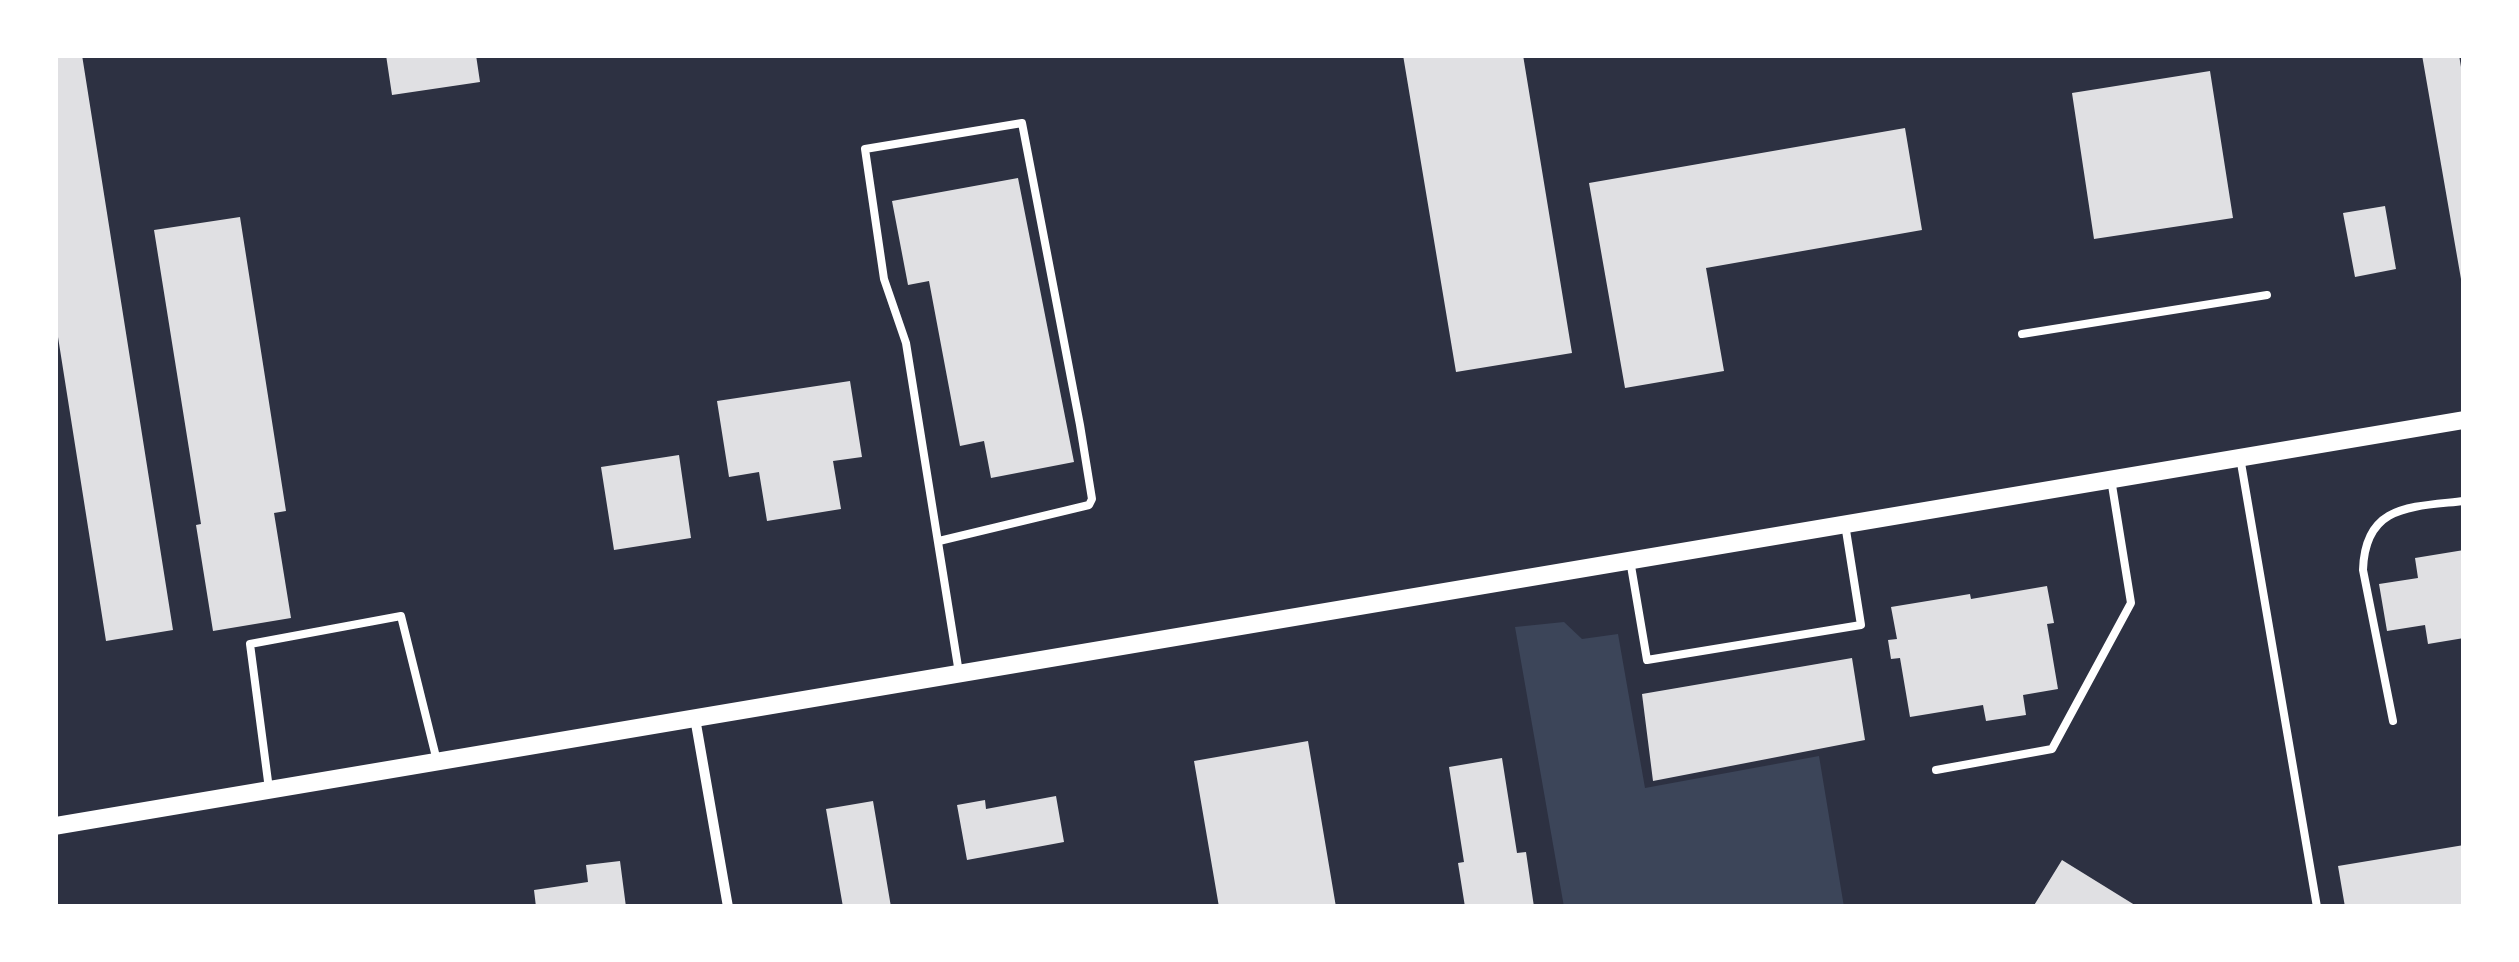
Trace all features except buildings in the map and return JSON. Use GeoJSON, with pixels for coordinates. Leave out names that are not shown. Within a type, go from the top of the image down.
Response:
{"type":"FeatureCollection","features":[{"type":"Feature","properties":{"kind":"street"},"geometry":{"type":"LineString","coordinates":[[55,826],[2464,420]]}},
{"type":"Feature","properties":{"kind":"street"},"geometry":{"type":"LineString","coordinates":[[694,717],[728,907]]}},
{"type":"Feature","properties":{"kind":"lane"},"geometry":{"type":"LineString","coordinates":[[939,541],[1089,505],[1092,500],[1022,122],[864,149],[884,280],[906,342],[959,673]]}},
{"type":"Feature","properties":{"kind":"lane"},"geometry":{"type":"LineString","coordinates":[[2022,334],[2267,295]]}},
{"type":"Feature","properties":{"kind":"lane"},"geometry":{"type":"LineString","coordinates":[[2240,457],[2317,907]]}},
{"type":"Feature","properties":{"kind":"lane"},"geometry":{"type":"LineString","coordinates":[[1936,770],[2052,749],[2131,602],[2111,479]]}},
{"type":"Feature","properties":{"kind":"lane"},"geometry":{"type":"LineString","coordinates":[[2392,721],[2363,570],[2364,550],[2374,527],[2388,513],[2464,501]]}},
{"type":"Feature","properties":{"kind":"lane"},"geometry":{"type":"LineString","coordinates":[[1630,560],[1647,660],[1861,625],[1845,524]]}},
{"type":"Feature","properties":{"kind":"lane"},"geometry":{"type":"LineString","coordinates":[[269,790],[250,644],[401,616],[437,761]]}},
{"type":"Feature","properties":{"kind":"shaded area"},"geometry":{"type":"Polygon","coordinates":[[[1564,622],[1582,639],[1618,634],[1645,788],[1819,756],[1844,907],[1564,907],[1515,627],[1564,622]]]}}]}
